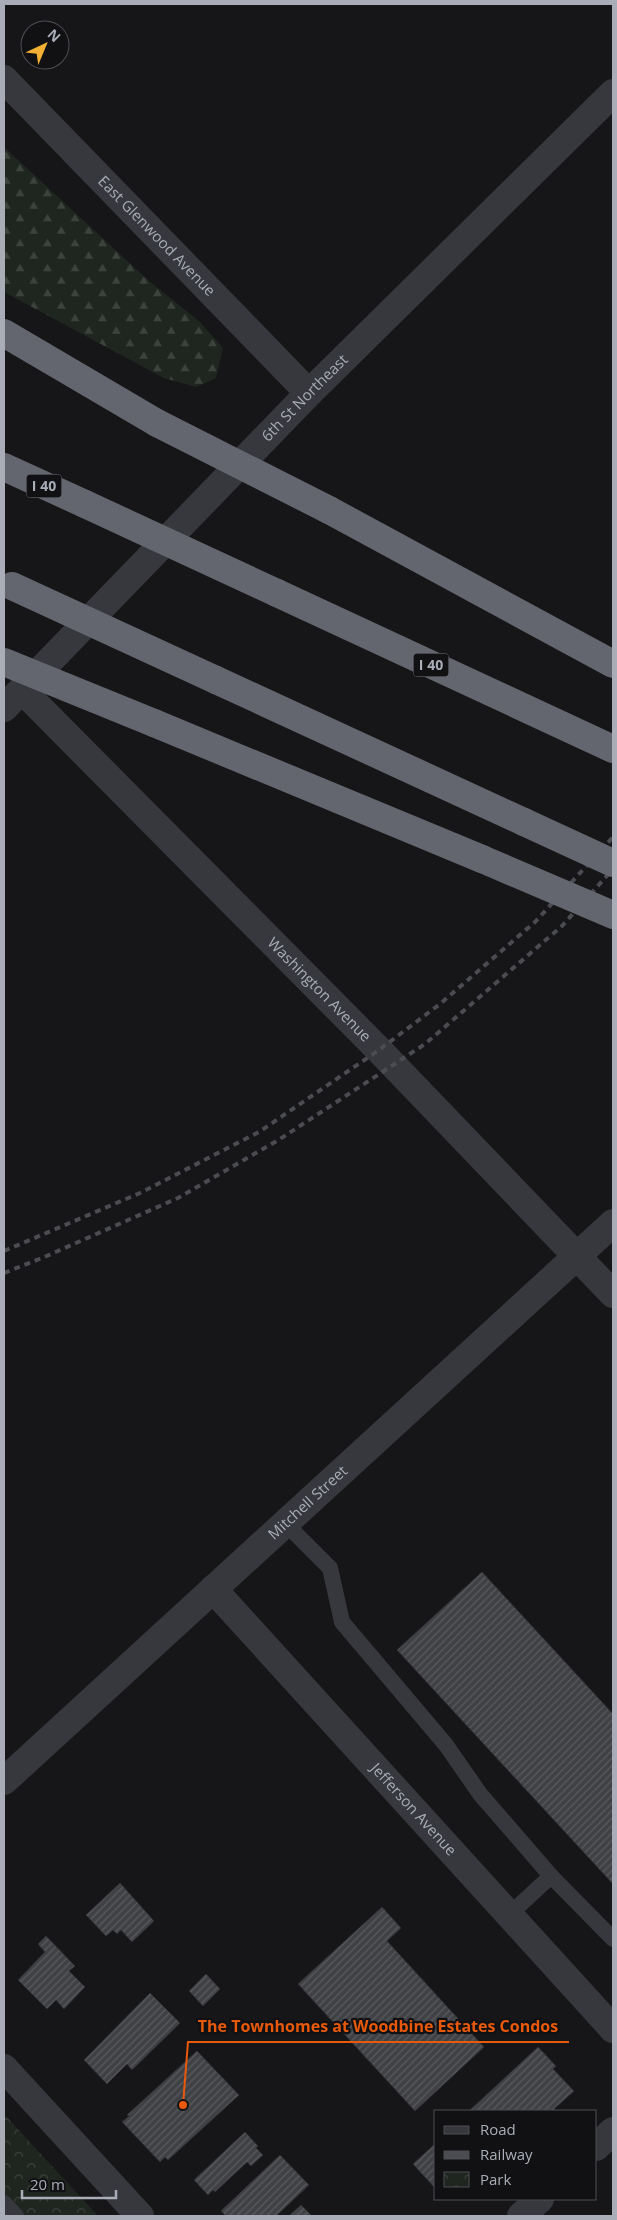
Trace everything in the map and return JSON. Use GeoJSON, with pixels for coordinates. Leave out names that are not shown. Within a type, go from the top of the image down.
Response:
{"type":"FeatureCollection","features":[{"type":"Feature","properties":{"kind":"highway"},"geometry":{"type":"LineString","coordinates":[[4,333],[157,423],[329,510],[613,664]]}},
{"type":"Feature","properties":{"kind":"highway","name":"I 40"},"geometry":{"type":"LineString","coordinates":[[4,467],[613,749]]}},
{"type":"Feature","properties":{"kind":"highway"},"geometry":{"type":"LineString","coordinates":[[8,584],[613,863]]}},
{"type":"Feature","properties":{"kind":"highway"},"geometry":{"type":"LineString","coordinates":[[4,662],[613,915]]}},
{"type":"Feature","properties":{"kind":"street","name":"East Glenwood Avenue"},"geometry":{"type":"LineString","coordinates":[[4,79],[309,393]]}},
{"type":"Feature","properties":{"kind":"street","name":"6th St Northeast"},"geometry":{"type":"LineString","coordinates":[[13,699],[309,393],[613,93]]}},
{"type":"Feature","properties":{"kind":"street","name":"Washington Avenue"},"geometry":{"type":"LineString","coordinates":[[13,699],[378,1050],[613,1294]]}},
{"type":"Feature","properties":{"kind":"street","name":"Mitchell Street"},"geometry":{"type":"LineString","coordinates":[[4,1781],[613,1223]]}},
{"type":"Feature","properties":{"kind":"street","name":"Jefferson Avenue"},"geometry":{"type":"LineString","coordinates":[[213,1589],[613,2029]]}},
{"type":"Feature","properties":{"kind":"street"},"geometry":{"type":"LineString","coordinates":[[4,2068],[140,2216]]}},
{"type":"Feature","properties":{"kind":"street"},"geometry":{"type":"LineString","coordinates":[[597,2146],[613,2131]]}},
{"type":"Feature","properties":{"kind":"street"},"geometry":{"type":"LineString","coordinates":[[522,2216],[539,2200]]}},
{"type":"Feature","properties":{"kind":"lane"},"geometry":{"type":"LineString","coordinates":[[286,1523],[330,1568],[342,1622],[446,1745],[480,1794],[551,1876],[613,1939]]}},
{"type":"Feature","properties":{"kind":"lane"},"geometry":{"type":"LineString","coordinates":[[509,1915],[551,1876]]}},
{"type":"Feature","properties":{"kind":"lane"},"geometry":{"type":"LineString","coordinates":[[4,2203],[16,2216]]}},
{"type":"Feature","properties":{"kind":"green space"},"geometry":{"type":"Polygon","coordinates":[[[4,147],[149,281],[200,322],[223,348],[216,378],[196,387],[164,378],[4,292],[4,147]]]}},
{"type":"Feature","properties":{"kind":"green space"},"geometry":{"type":"Polygon","coordinates":[[[4,2114],[98,2216],[4,2216],[4,2114]]]}},
{"type":"Feature","properties":{"kind":"building"},"geometry":{"type":"Polygon","coordinates":[[[482,1572],[613,1714],[613,1884],[397,1650],[482,1572]]]}},
{"type":"Feature","properties":{"kind":"building"},"geometry":{"type":"Polygon","coordinates":[[[120,1883],[154,1921],[132,1942],[121,1930],[117,1934],[113,1930],[106,1936],[86,1915],[120,1883]]]}},
{"type":"Feature","properties":{"kind":"building"},"geometry":{"type":"Polygon","coordinates":[[[382,1907],[401,1928],[387,1941],[484,2047],[415,2111],[298,1984],[382,1907]]]}},
{"type":"Feature","properties":{"kind":"building"},"geometry":{"type":"Polygon","coordinates":[[[46,1936],[75,1966],[69,1971],[85,1987],[64,2009],[56,2000],[47,2009],[18,1980],[45,1952],[38,1944],[46,1936]]]}},
{"type":"Feature","properties":{"kind":"building"},"geometry":{"type":"Polygon","coordinates":[[[206,1974],[220,1989],[203,2006],[189,1991],[206,1974]]]}},
{"type":"Feature","properties":{"kind":"building"},"geometry":{"type":"Polygon","coordinates":[[[150,1993],[180,2023],[132,2070],[127,2064],[107,2084],[84,2060],[150,1993]]]}},
{"type":"Feature","properties":{"kind":"building"},"geometry":{"type":"Polygon","coordinates":[[[538,2047],[556,2066],[553,2069],[574,2091],[554,2109],[556,2110],[470,2110],[538,2047]]]}},
{"type":"Feature","properties":{"kind":"building"},"geometry":{"type":"Polygon","coordinates":[[[197,2051],[239,2095],[168,2160],[165,2157],[160,2162],[122,2122],[129,2116],[127,2115],[197,2051]]]}},
{"type":"Feature","properties":{"kind":"building"},"geometry":{"type":"Polygon","coordinates":[[[245,2132],[258,2146],[256,2148],[263,2155],[251,2166],[247,2162],[215,2192],[213,2190],[208,2195],[194,2180],[245,2132]]]}},
{"type":"Feature","properties":{"kind":"building"},"geometry":{"type":"Polygon","coordinates":[[[434,2145],[434,2187],[413,2164],[434,2145]]]}},
{"type":"Feature","properties":{"kind":"building"},"geometry":{"type":"Polygon","coordinates":[[[280,2155],[309,2185],[276,2216],[226,2216],[221,2211],[280,2155]]]}},
{"type":"Feature","properties":{"kind":"building"},"geometry":{"type":"Polygon","coordinates":[[[301,2205],[312,2216],[289,2216],[301,2205]]]}},
{"type":"Feature","properties":{"kind":"railway"},"geometry":{"type":"LineString","coordinates":[[4,1251],[140,1193],[259,1132],[379,1050],[440,1004],[535,922],[613,837]]}},
{"type":"Feature","properties":{"kind":"railway"},"geometry":{"type":"LineString","coordinates":[[4,1273],[178,1198],[280,1139],[425,1044],[562,926],[613,869]]}},
{"type":"Feature","properties":{"kind":"place","name":"The Townhomes at Woodbine Estates Condos"},"geometry":{"type":"Point","coordinates":[183,2105]}}]}
